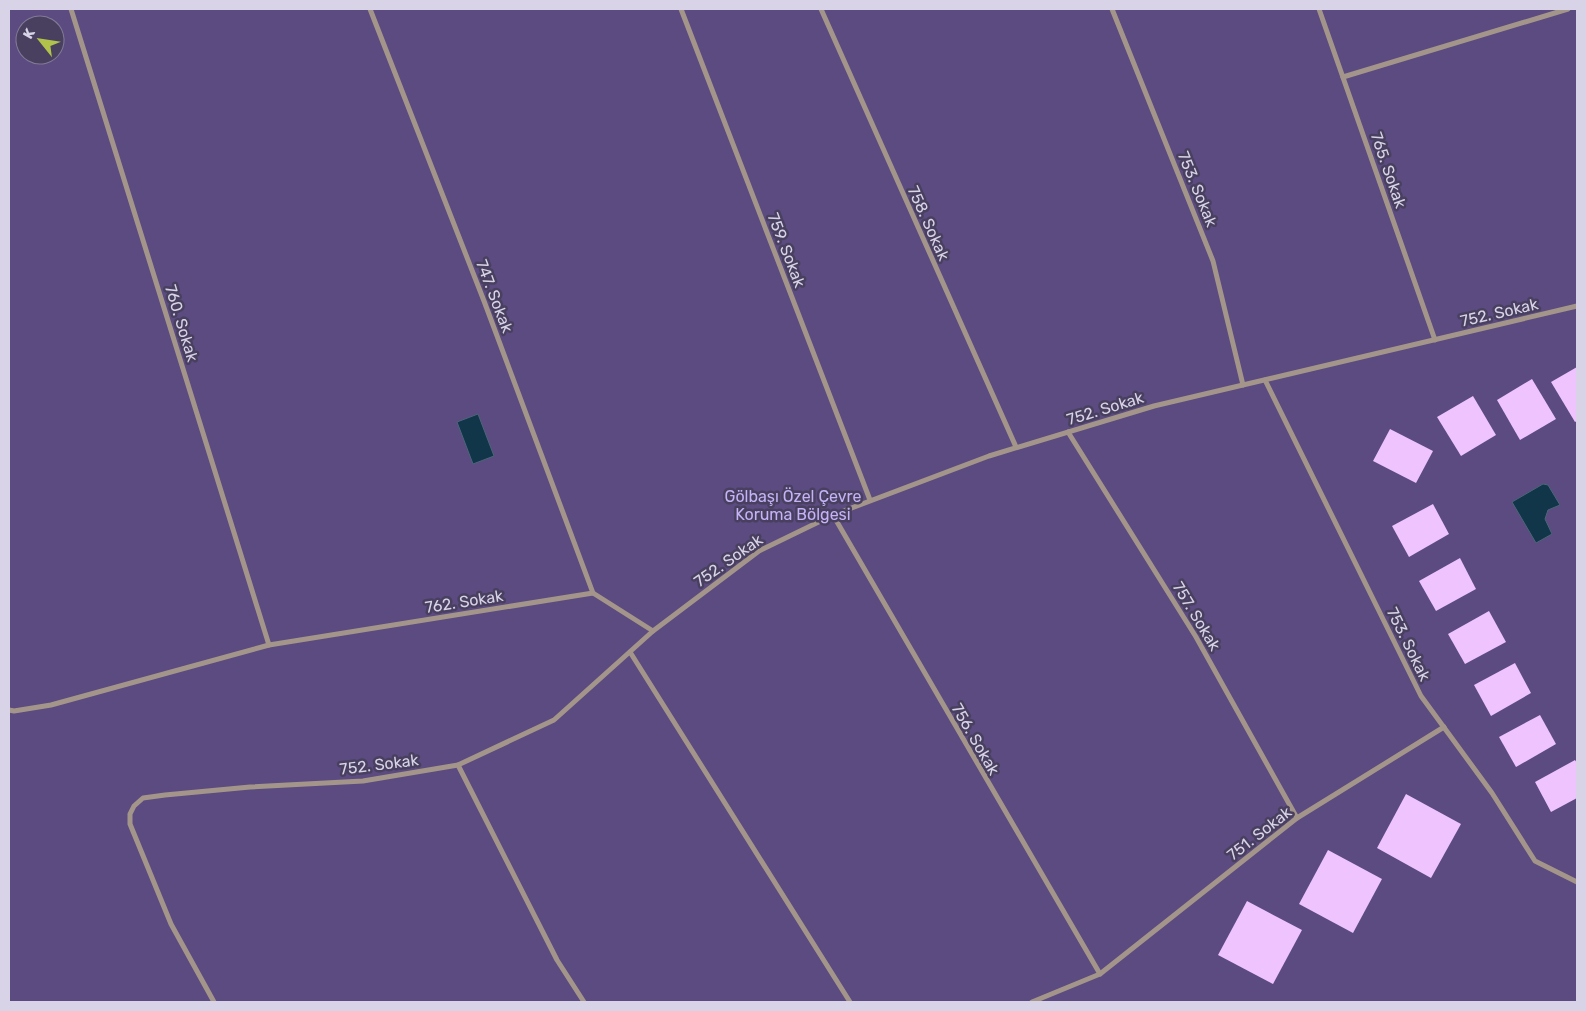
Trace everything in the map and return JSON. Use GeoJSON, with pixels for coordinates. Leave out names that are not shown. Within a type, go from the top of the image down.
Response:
{"type":"FeatureCollection","features":[{"type":"Feature","properties":{"kind":"street","name":"760. Sokak"},"geometry":{"type":"LineString","coordinates":[[71,9],[268,645]]}},
{"type":"Feature","properties":{"kind":"street","name":"747. Sokak"},"geometry":{"type":"LineString","coordinates":[[370,9],[484,301],[593,593]]}},
{"type":"Feature","properties":{"kind":"street","name":"759. Sokak"},"geometry":{"type":"LineString","coordinates":[[681,9],[870,500]]}},
{"type":"Feature","properties":{"kind":"street","name":"758. Sokak"},"geometry":{"type":"LineString","coordinates":[[821,9],[1016,448]]}},
{"type":"Feature","properties":{"kind":"street","name":"753. Sokak"},"geometry":{"type":"LineString","coordinates":[[1112,9],[1213,261],[1244,385]]}},
{"type":"Feature","properties":{"kind":"street","name":"765. Sokak"},"geometry":{"type":"LineString","coordinates":[[1318,9],[1435,340]]}},
{"type":"Feature","properties":{"kind":"street"},"geometry":{"type":"LineString","coordinates":[[1343,77],[1568,9]]}},
{"type":"Feature","properties":{"kind":"street","name":"752. Sokak"},"geometry":{"type":"LineString","coordinates":[[214,1002],[171,924],[130,824],[130,814],[134,806],[143,798],[250,787],[363,780],[458,765],[554,720],[653,631],[759,551],[832,515],[989,456],[1154,406],[1577,306]]}},
{"type":"Feature","properties":{"kind":"street","name":"753. Sokak"},"geometry":{"type":"LineString","coordinates":[[1266,380],[1421,696],[1492,793],[1535,861],[1577,882]]}},
{"type":"Feature","properties":{"kind":"street","name":"757. Sokak"},"geometry":{"type":"LineString","coordinates":[[1068,432],[1196,637],[1297,818]]}},
{"type":"Feature","properties":{"kind":"street","name":"756. Sokak"},"geometry":{"type":"LineString","coordinates":[[832,515],[1100,974]]}},
{"type":"Feature","properties":{"kind":"street","name":"762. Sokak"},"geometry":{"type":"LineString","coordinates":[[9,710],[14,711],[51,705],[268,645],[593,593]]}},
{"type":"Feature","properties":{"kind":"street"},"geometry":{"type":"LineString","coordinates":[[593,593],[653,631]]}},
{"type":"Feature","properties":{"kind":"street"},"geometry":{"type":"LineString","coordinates":[[630,652],[850,1002]]}},
{"type":"Feature","properties":{"kind":"street","name":"751. Sokak"},"geometry":{"type":"LineString","coordinates":[[1100,974],[1297,818],[1444,727]]}},
{"type":"Feature","properties":{"kind":"street"},"geometry":{"type":"LineString","coordinates":[[458,765],[557,960],[584,1002]]}},
{"type":"Feature","properties":{"kind":"street"},"geometry":{"type":"LineString","coordinates":[[1032,1002],[1100,974]]}},
{"type":"Feature","properties":{"kind":"green space","name":"Gölbaşı Özel Çevre Koruma Bölgesi"},"geometry":{"type":"Polygon","coordinates":[[[9,9],[1577,9],[1577,1002],[9,1002],[9,9]]]}},
{"type":"Feature","properties":{"kind":"water"},"geometry":{"type":"Polygon","coordinates":[[[478,414],[494,456],[473,464],[457,422],[478,414]]]}},
{"type":"Feature","properties":{"kind":"water"},"geometry":{"type":"Polygon","coordinates":[[[1543,484],[1548,485],[1560,505],[1548,510],[1545,519],[1552,534],[1536,543],[1512,502],[1543,484]]]}},
{"type":"Feature","properties":{"kind":"building"},"geometry":{"type":"Polygon","coordinates":[[[1577,367],[1577,421],[1575,422],[1551,382],[1577,367]]]}},
{"type":"Feature","properties":{"kind":"building"},"geometry":{"type":"Polygon","coordinates":[[[1532,379],[1556,419],[1520,440],[1497,400],[1532,379]]]}},
{"type":"Feature","properties":{"kind":"building"},"geometry":{"type":"Polygon","coordinates":[[[1473,396],[1496,435],[1461,456],[1437,417],[1473,396]]]}},
{"type":"Feature","properties":{"kind":"building"},"geometry":{"type":"Polygon","coordinates":[[[1390,429],[1433,451],[1416,483],[1373,461],[1390,429]]]}},
{"type":"Feature","properties":{"kind":"building"},"geometry":{"type":"Polygon","coordinates":[[[1433,504],[1449,534],[1409,557],[1392,526],[1433,504]]]}},
{"type":"Feature","properties":{"kind":"building"},"geometry":{"type":"Polygon","coordinates":[[[1460,558],[1476,589],[1436,611],[1419,581],[1460,558]]]}},
{"type":"Feature","properties":{"kind":"building"},"geometry":{"type":"Polygon","coordinates":[[[1489,611],[1506,642],[1465,664],[1448,634],[1489,611]]]}},
{"type":"Feature","properties":{"kind":"building"},"geometry":{"type":"Polygon","coordinates":[[[1515,663],[1531,693],[1491,716],[1474,685],[1515,663]]]}},
{"type":"Feature","properties":{"kind":"building"},"geometry":{"type":"Polygon","coordinates":[[[1540,715],[1556,744],[1516,767],[1499,737],[1540,715]]]}},
{"type":"Feature","properties":{"kind":"building"},"geometry":{"type":"Polygon","coordinates":[[[1575,760],[1577,763],[1577,798],[1551,812],[1535,782],[1575,760]]]}},
{"type":"Feature","properties":{"kind":"building"},"geometry":{"type":"Polygon","coordinates":[[[1406,794],[1461,824],[1431,878],[1377,848],[1406,794]]]}},
{"type":"Feature","properties":{"kind":"building"},"geometry":{"type":"Polygon","coordinates":[[[1328,850],[1382,879],[1353,933],[1299,904],[1328,850]]]}},
{"type":"Feature","properties":{"kind":"building"},"geometry":{"type":"Polygon","coordinates":[[[1247,901],[1302,930],[1273,984],[1218,955],[1247,901]]]}}]}
